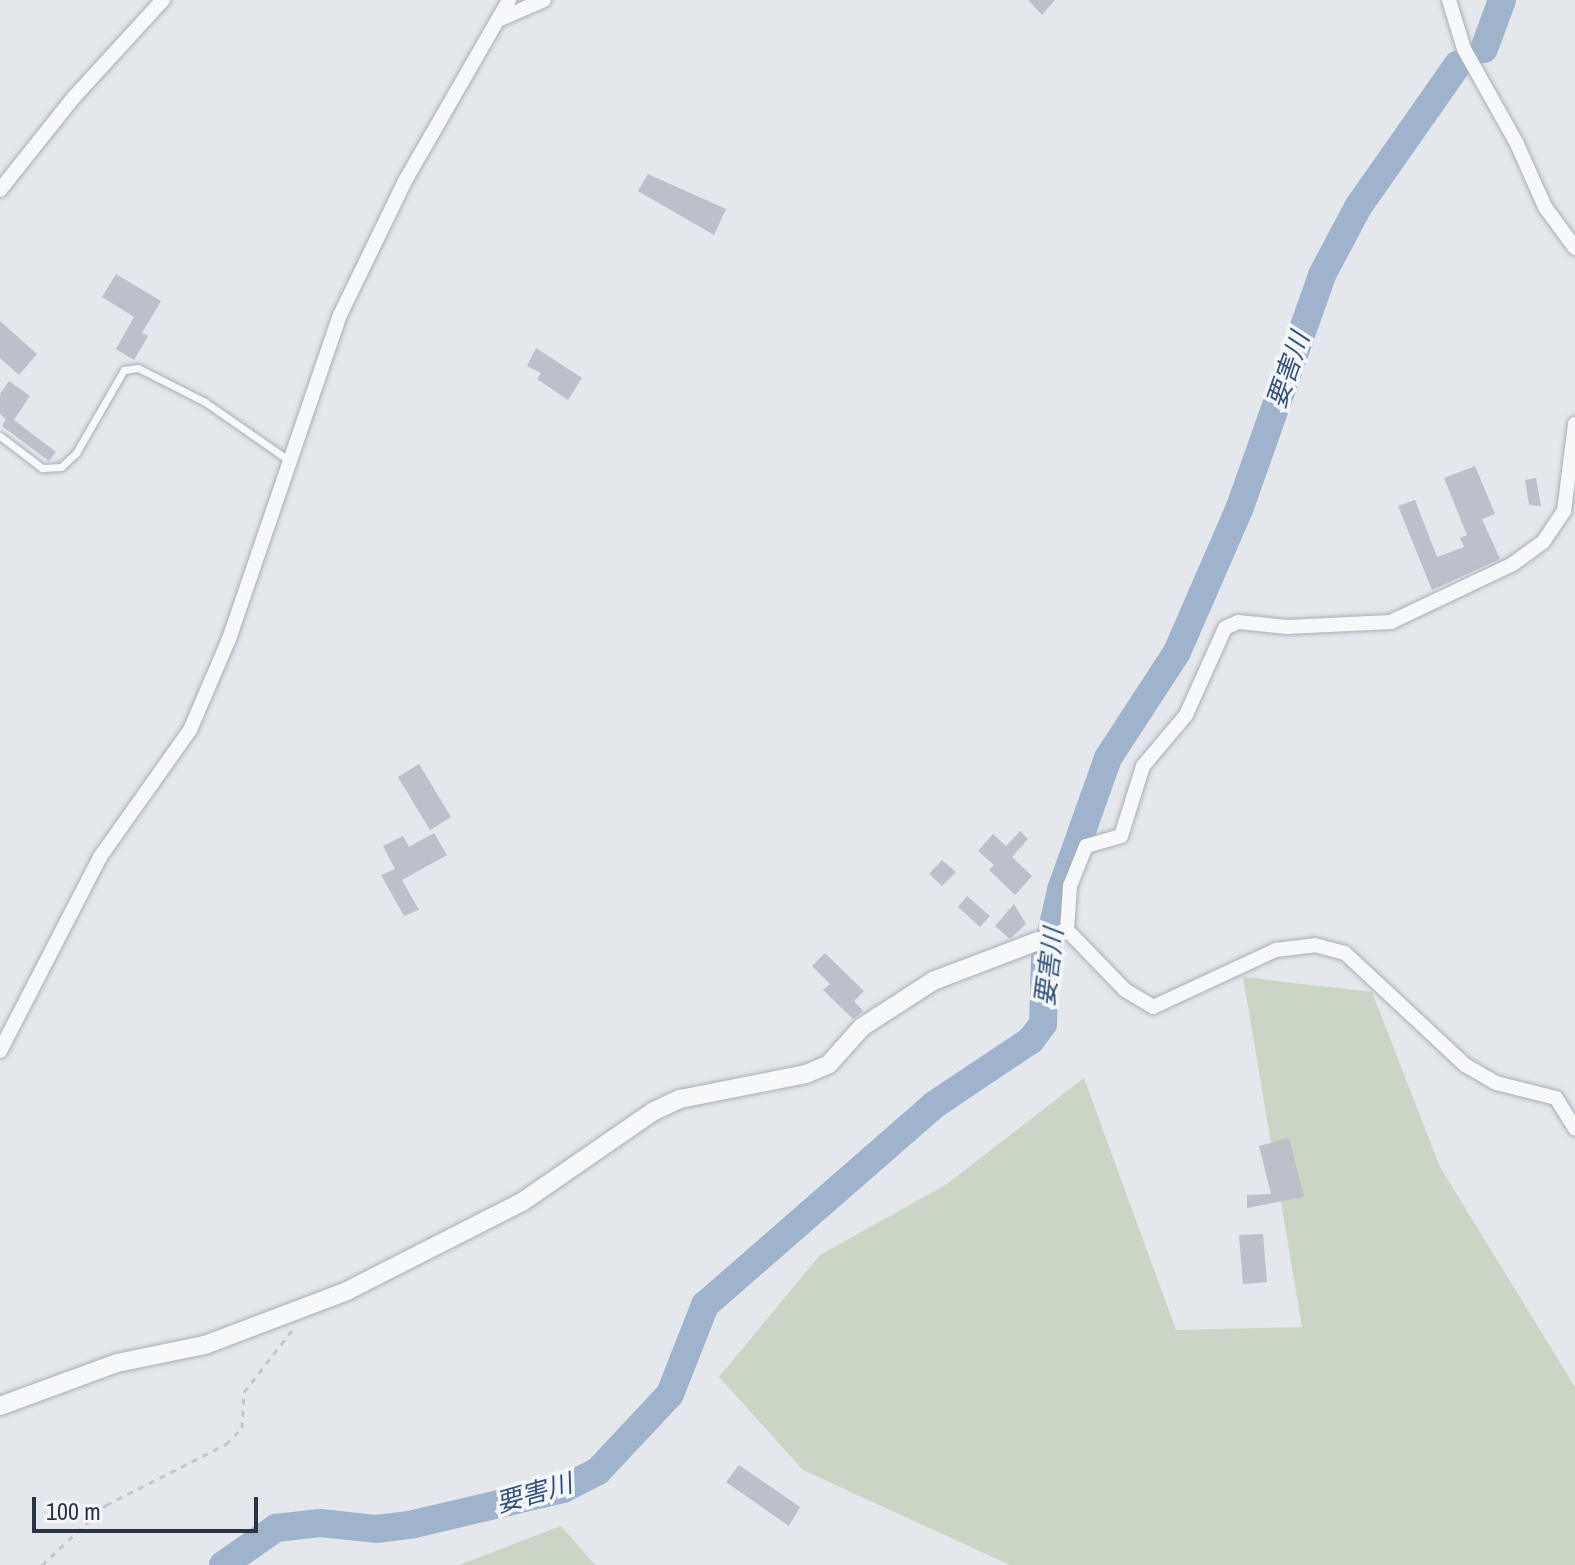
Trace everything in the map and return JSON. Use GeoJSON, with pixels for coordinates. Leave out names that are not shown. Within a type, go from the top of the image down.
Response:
{"type":"FeatureCollection","features":[{"type":"Feature","properties":{"kind":"street"},"geometry":{"type":"LineString","coordinates":[[0,190],[74,97],[163,0]]}},
{"type":"Feature","properties":{"kind":"street"},"geometry":{"type":"LineString","coordinates":[[0,1051],[100,857],[190,730],[229,639],[363,263],[509,0]]}},
{"type":"Feature","properties":{"kind":"street"},"geometry":{"type":"LineString","coordinates":[[498,20],[544,0]]}},
{"type":"Feature","properties":{"kind":"street"},"geometry":{"type":"LineString","coordinates":[[1449,0],[1464,49],[1517,144],[1545,207],[1575,248]]}},
{"type":"Feature","properties":{"kind":"street"},"geometry":{"type":"LineString","coordinates":[[1063,931],[1070,886],[1086,846],[1121,836],[1143,766],[1186,715],[1225,628],[1238,622],[1287,627],[1391,622],[1513,564],[1543,542],[1564,511],[1575,424]]}},
{"type":"Feature","properties":{"kind":"street"},"geometry":{"type":"LineString","coordinates":[[0,1406],[117,1363],[205,1345],[308,1308],[522,1202],[654,1111],[680,1099],[806,1074],[829,1064],[862,1027],[933,981],[1063,931]]}},
{"type":"Feature","properties":{"kind":"street"},"geometry":{"type":"LineString","coordinates":[[1063,931],[1125,990],[1153,1007],[1276,950],[1315,945],[1345,953],[1465,1065],[1496,1083],[1556,1098],[1575,1129]]}},
{"type":"Feature","properties":{"kind":"lane"},"geometry":{"type":"LineString","coordinates":[[0,436],[42,468],[61,467],[76,453],[124,370],[138,368],[205,402],[290,461]]}},
{"type":"Feature","properties":{"kind":"path"},"geometry":{"type":"LineString","coordinates":[[42,1565],[106,1505],[226,1444],[242,1428],[244,1392],[308,1308]]}},
{"type":"Feature","properties":{"kind":"green space"},"geometry":{"type":"Polygon","coordinates":[[[1243,977],[1372,992],[1440,1167],[1575,1387],[1575,1565],[1010,1565],[803,1470],[719,1377],[820,1255],[947,1184],[1084,1078],[1176,1330],[1302,1327],[1243,977]]]}},
{"type":"Feature","properties":{"kind":"green space"},"geometry":{"type":"Polygon","coordinates":[[[561,1526],[595,1565],[459,1565],[561,1526]]]}},
{"type":"Feature","properties":{"kind":"building"},"geometry":{"type":"Polygon","coordinates":[[[1028,0],[1055,0],[1042,15],[1028,0]]]}},
{"type":"Feature","properties":{"kind":"building"},"geometry":{"type":"Polygon","coordinates":[[[648,174],[726,209],[714,235],[638,191],[648,174]]]}},
{"type":"Feature","properties":{"kind":"building"},"geometry":{"type":"Polygon","coordinates":[[[116,274],[161,301],[142,333],[148,336],[134,360],[116,349],[134,317],[102,297],[116,274]]]}},
{"type":"Feature","properties":{"kind":"building"},"geometry":{"type":"Polygon","coordinates":[[[0,321],[37,354],[19,375],[0,358],[0,321]]]}},
{"type":"Feature","properties":{"kind":"building"},"geometry":{"type":"Polygon","coordinates":[[[536,348],[582,378],[568,400],[537,379],[541,373],[527,366],[536,348]]]}},
{"type":"Feature","properties":{"kind":"building"},"geometry":{"type":"Polygon","coordinates":[[[9,381],[30,396],[14,420],[56,452],[49,461],[2,426],[6,419],[0,414],[0,394],[9,381]]]}},
{"type":"Feature","properties":{"kind":"building"},"geometry":{"type":"Polygon","coordinates":[[[1475,466],[1495,514],[1482,519],[1500,559],[1432,590],[1398,506],[1415,500],[1437,557],[1464,547],[1460,538],[1467,535],[1444,478],[1475,466]]]}},
{"type":"Feature","properties":{"kind":"building"},"geometry":{"type":"Polygon","coordinates":[[[1536,478],[1541,506],[1529,505],[1525,480],[1536,478]]]}},
{"type":"Feature","properties":{"kind":"building"},"geometry":{"type":"Polygon","coordinates":[[[419,764],[451,817],[430,830],[398,777],[419,764]]]}},
{"type":"Feature","properties":{"kind":"building"},"geometry":{"type":"Polygon","coordinates":[[[1020,831],[1028,839],[1012,857],[1032,876],[1015,895],[989,870],[994,865],[978,851],[993,834],[1006,846],[1020,831]]]}},
{"type":"Feature","properties":{"kind":"building"},"geometry":{"type":"Polygon","coordinates":[[[434,833],[447,855],[402,880],[419,910],[404,916],[381,875],[395,869],[383,846],[403,836],[409,847],[434,833]]]}},
{"type":"Feature","properties":{"kind":"building"},"geometry":{"type":"Polygon","coordinates":[[[942,860],[956,872],[942,886],[929,874],[942,860]]]}},
{"type":"Feature","properties":{"kind":"building"},"geometry":{"type":"Polygon","coordinates":[[[967,896],[990,916],[980,927],[958,907],[967,896]]]}},
{"type":"Feature","properties":{"kind":"building"},"geometry":{"type":"Polygon","coordinates":[[[1014,904],[1026,924],[1010,939],[995,926],[1014,904]]]}},
{"type":"Feature","properties":{"kind":"building"},"geometry":{"type":"Polygon","coordinates":[[[825,953],[864,991],[854,1001],[863,1011],[853,1019],[823,990],[830,984],[812,966],[825,953]]]}},
{"type":"Feature","properties":{"kind":"building"},"geometry":{"type":"Polygon","coordinates":[[[1289,1138],[1304,1197],[1247,1208],[1247,1195],[1271,1194],[1259,1146],[1289,1138]]]}},
{"type":"Feature","properties":{"kind":"building"},"geometry":{"type":"Polygon","coordinates":[[[1263,1234],[1267,1282],[1243,1284],[1239,1235],[1263,1234]]]}},
{"type":"Feature","properties":{"kind":"building"},"geometry":{"type":"Polygon","coordinates":[[[739,1465],[800,1507],[789,1526],[726,1482],[739,1465]]]}},
{"type":"Feature","properties":{"kind":"waterway","name":"要害川"},"geometry":{"type":"LineString","coordinates":[[1484,49],[1502,0]]}},
{"type":"Feature","properties":{"kind":"waterway","name":"要害川"},"geometry":{"type":"LineString","coordinates":[[223,1565],[276,1528],[320,1523],[376,1529],[414,1524],[563,1489],[598,1471],[670,1394],[705,1305],[934,1105],[1031,1040],[1043,1024],[1045,959],[1061,890],[1108,758],[1177,652],[1240,507],[1322,275],[1358,207],[1458,64]]}}]}
